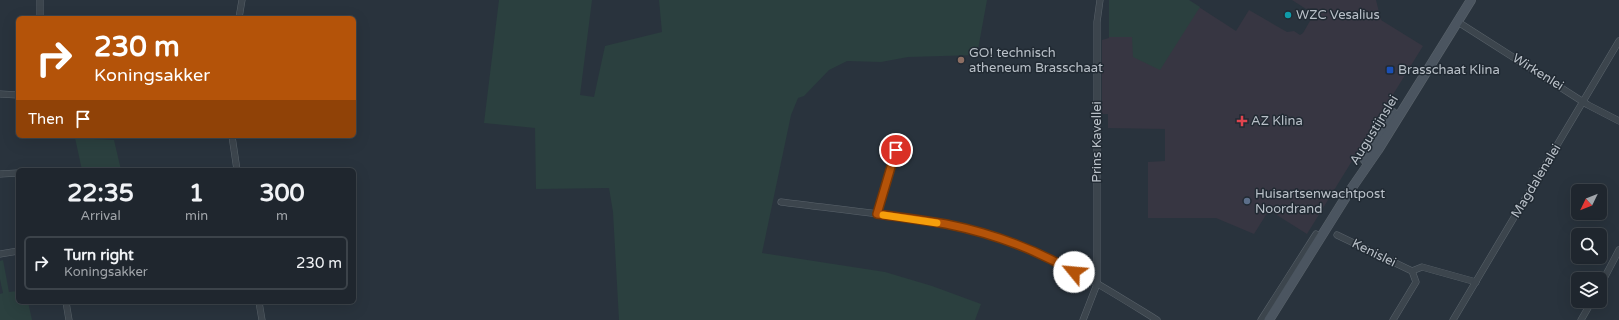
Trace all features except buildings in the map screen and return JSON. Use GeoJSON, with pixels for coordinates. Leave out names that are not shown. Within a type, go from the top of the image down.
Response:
{"type":"FeatureCollection","features":[{"type":"Feature","properties":{"kind":"street"},"geometry":{"type":"LineString","coordinates":[[40,0],[40,16]]}},
{"type":"Feature","properties":{"kind":"street"},"geometry":{"type":"LineString","coordinates":[[239,16],[242,0]]}},
{"type":"Feature","properties":{"kind":"street","name":"Prins Kavellei"},"geometry":{"type":"LineString","coordinates":[[1097,284],[1097,22],[1100,0]]}},
{"type":"Feature","properties":{"kind":"street","name":"Augustijnslei"},"geometry":{"type":"LineString","coordinates":[[1349,192],[1372,147],[1464,0]]}},
{"type":"Feature","properties":{"kind":"street","name":"Augustijnslei"},"geometry":{"type":"LineString","coordinates":[[1261,320],[1318,235],[1378,150],[1471,0]]}},
{"type":"Feature","properties":{"kind":"street","name":"Wirkenlei"},"geometry":{"type":"LineString","coordinates":[[1458,22],[1584,102],[1619,121]]}},
{"type":"Feature","properties":{"kind":"street","name":"Magdalenalei"},"geometry":{"type":"LineString","coordinates":[[1453,320],[1619,41]]}},
{"type":"Feature","properties":{"kind":"street"},"geometry":{"type":"LineString","coordinates":[[0,94],[16,95]]}},
{"type":"Feature","properties":{"kind":"street"},"geometry":{"type":"LineString","coordinates":[[232,138],[237,168]]}},
{"type":"Feature","properties":{"kind":"street"},"geometry":{"type":"LineString","coordinates":[[877,214],[896,150]]}},
{"type":"Feature","properties":{"kind":"street"},"geometry":{"type":"LineString","coordinates":[[0,174],[16,173]]}},
{"type":"Feature","properties":{"kind":"street"},"geometry":{"type":"LineString","coordinates":[[781,202],[946,224],[1009,242],[1063,265],[1157,320]]}},
{"type":"Feature","properties":{"kind":"street","name":"Kenislei"},"geometry":{"type":"LineString","coordinates":[[1337,234],[1412,271],[1416,282],[1393,320]]}},
{"type":"Feature","properties":{"kind":"street","name":"Augustijnslei"},"geometry":{"type":"LineString","coordinates":[[1269,320],[1318,235]]}},
{"type":"Feature","properties":{"kind":"street"},"geometry":{"type":"LineString","coordinates":[[1607,273],[1619,250]]}},
{"type":"Feature","properties":{"kind":"street"},"geometry":{"type":"LineString","coordinates":[[0,254],[16,251]]}},
{"type":"Feature","properties":{"kind":"street","name":"Kenislei"},"geometry":{"type":"LineString","coordinates":[[1412,271],[1422,267],[1476,282]]}},
{"type":"Feature","properties":{"kind":"street"},"geometry":{"type":"LineString","coordinates":[[1083,320],[1097,284]]}},
{"type":"Feature","properties":{"kind":"street"},"geometry":{"type":"LineString","coordinates":[[66,304],[69,320]]}},
{"type":"Feature","properties":{"kind":"street"},"geometry":{"type":"LineString","coordinates":[[259,304],[262,320]]}},
{"type":"Feature","properties":{"kind":"street"},"geometry":{"type":"LineString","coordinates":[[1582,320],[1588,308]]}},
{"type":"Feature","properties":{"kind":"shaded area","name":"AZ Klina"},"geometry":{"type":"Polygon","coordinates":[[[1109,0],[1188,0],[1236,31],[1249,10],[1287,32],[1294,31],[1300,35],[1303,33],[1314,14],[1292,0],[1376,0],[1381,20],[1423,46],[1307,234],[1269,210],[1254,234],[1216,218],[1148,218],[1148,162],[1165,161],[1165,129],[1108,128],[1108,114],[1102,114],[1102,40],[1109,38],[1109,0]]]}},
{"type":"Feature","properties":{"kind":"green space"},"geometry":{"type":"Polygon","coordinates":[[[499,0],[592,0],[580,95],[594,97],[605,46],[662,32],[659,0],[987,0],[977,55],[908,57],[881,62],[847,61],[829,70],[804,96],[798,98],[791,115],[762,253],[885,272],[932,286],[981,304],[975,320],[619,320],[613,212],[609,188],[536,189],[535,128],[484,123],[499,0]]]}},
{"type":"Feature","properties":{"kind":"green space"},"geometry":{"type":"Polygon","coordinates":[[[1109,0],[1189,0],[1200,7],[1160,70],[1133,57],[1132,37],[1109,37],[1109,0]]]}},
{"type":"Feature","properties":{"kind":"green space"},"geometry":{"type":"Polygon","coordinates":[[[75,138],[114,140],[121,168],[82,168],[75,138]]]}},
{"type":"Feature","properties":{"kind":"green space"},"geometry":{"type":"Polygon","coordinates":[[[3,260],[9,292],[16,291],[16,304],[28,304],[32,320],[0,320],[0,294],[3,293],[0,279],[0,261],[3,260]]]}},
{"type":"Feature","properties":{"kind":"slow traffic"},"geometry":{"type":"LineString","coordinates":[[883,215],[937,223]]}},
{"type":"Feature","properties":{"kind":"place","name":"WZC Vesalius"},"geometry":{"type":"Point","coordinates":[1288,15]}},
{"type":"Feature","properties":{"kind":"place","name":"GO! technisch atheneum Brasschaat"},"geometry":{"type":"Point","coordinates":[961,60]}},
{"type":"Feature","properties":{"kind":"place","name":"Brasschaat Klina"},"geometry":{"type":"Point","coordinates":[1390,70]}},
{"type":"Feature","properties":{"kind":"place","name":"AZ Klina"},"geometry":{"type":"Point","coordinates":[1242,121]}},
{"type":"Feature","properties":{"kind":"place","name":"Huisartsenwachtpost Noordrand"},"geometry":{"type":"Point","coordinates":[1247,201]}},
{"type":"Feature","properties":{"kind":"route"},"geometry":{"type":"LineString","coordinates":[[896,150],[877,214],[946,224],[978,232],[1037,253],[1063,265],[1074,272]]}}]}
